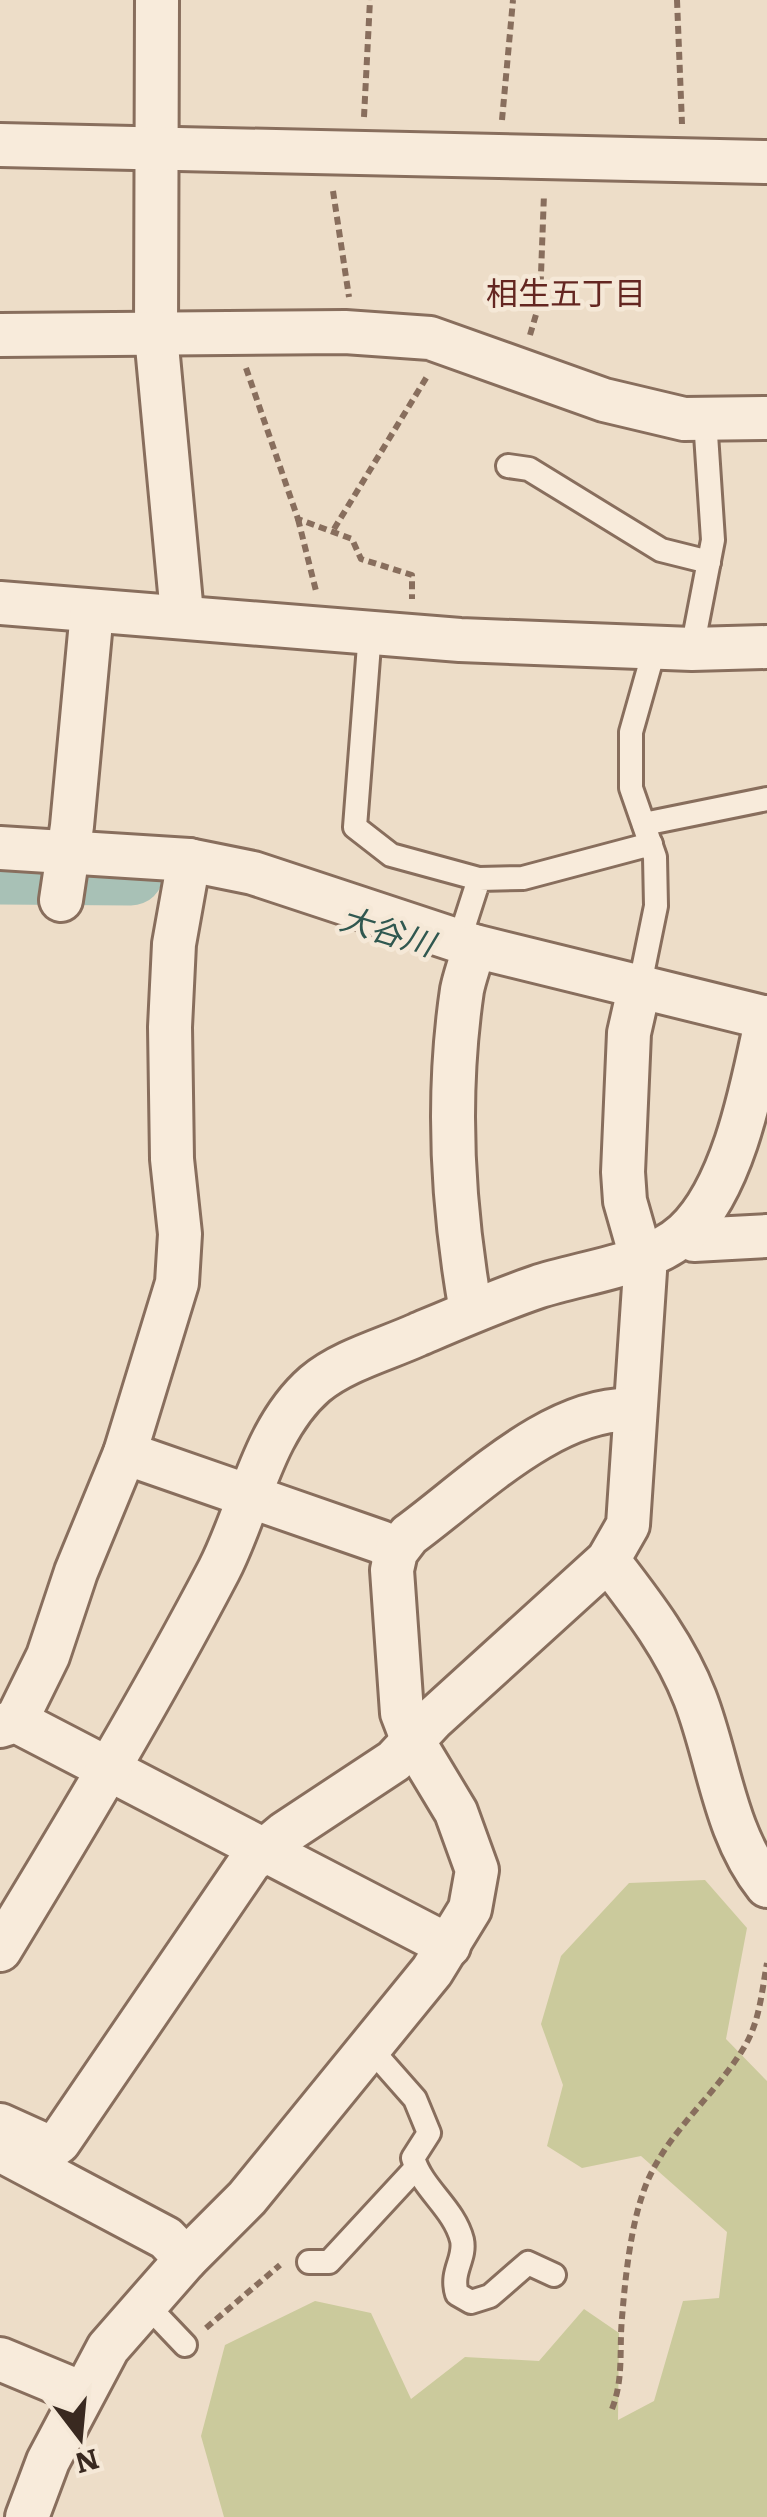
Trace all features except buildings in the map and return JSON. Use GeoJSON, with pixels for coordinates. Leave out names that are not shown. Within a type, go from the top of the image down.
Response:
{"type":"FeatureCollection","features":[{"type":"Feature","properties":{"kind":"street"},"geometry":{"type":"LineString","coordinates":[[157,0],[156,336],[182,614]]}},
{"type":"Feature","properties":{"kind":"street"},"geometry":{"type":"LineString","coordinates":[[0,145],[767,162]]}},
{"type":"Feature","properties":{"kind":"street"},"geometry":{"type":"LineString","coordinates":[[0,335],[345,332],[430,338],[604,400],[684,419],[767,418]]}},
{"type":"Feature","properties":{"kind":"street"},"geometry":{"type":"LineString","coordinates":[[0,603],[182,614],[390,634],[673,648],[767,646]]}},
{"type":"Feature","properties":{"kind":"street"},"geometry":{"type":"LineString","coordinates":[[61,900],[92,610]]}},
{"type":"Feature","properties":{"kind":"street"},"geometry":{"type":"LineString","coordinates":[[0,848],[68,852],[185,875],[252,873],[467,957],[634,1007],[764,1030],[739,1135],[709,1202],[684,1235],[644,1255],[471,1311],[318,1382],[290,1411],[248,1499],[228,1554],[112,1767],[0,1950]]}},
{"type":"Feature","properties":{"kind":"street"},"geometry":{"type":"LineString","coordinates":[[185,875],[170,1027],[172,1159],[180,1234],[177,1283],[125,1452],[76,1572],[48,1656],[8,1724],[112,1767],[450,1946]]}},
{"type":"Feature","properties":{"kind":"street"},"geometry":{"type":"LineString","coordinates":[[467,957],[451,1152],[454,1214],[471,1311]]}},
{"type":"Feature","properties":{"kind":"street"},"geometry":{"type":"LineString","coordinates":[[0,2125],[52,2148],[59,2142],[250,1862],[394,1761],[412,1739],[608,1560],[628,1524],[644,1255],[626,1201],[623,1172],[634,1007]]}},
{"type":"Feature","properties":{"kind":"street"},"geometry":{"type":"LineString","coordinates":[[684,1235],[694,1240],[767,1236]]}},
{"type":"Feature","properties":{"kind":"street"},"geometry":{"type":"LineString","coordinates":[[27,2517],[48,2461],[108,2348],[186,2259],[248,2198],[450,1946],[470,1909],[477,1870],[456,1812],[412,1739],[402,1713],[392,1570],[396,1552],[409,1535],[552,1430],[584,1414],[635,1410]]}},
{"type":"Feature","properties":{"kind":"street"},"geometry":{"type":"LineString","coordinates":[[125,1452],[248,1499],[381,1542],[396,1552]]}},
{"type":"Feature","properties":{"kind":"street"},"geometry":{"type":"LineString","coordinates":[[608,1560],[659,1628],[695,1698],[720,1788],[767,1886]]}},
{"type":"Feature","properties":{"kind":"street"},"geometry":{"type":"LineString","coordinates":[[0,2151],[166,2238],[186,2259]]}},
{"type":"Feature","properties":{"kind":"street"},"geometry":{"type":"LineString","coordinates":[[0,2359],[82,2393]]}},
{"type":"Feature","properties":{"kind":"lane"},"geometry":{"type":"LineString","coordinates":[[634,1007],[656,906],[655,857],[631,788],[631,732],[673,648],[709,562],[713,540],[705,419]]}},
{"type":"Feature","properties":{"kind":"lane"},"geometry":{"type":"LineString","coordinates":[[508,466],[529,469],[661,550],[709,562]]}},
{"type":"Feature","properties":{"kind":"lane"},"geometry":{"type":"LineString","coordinates":[[390,634],[355,827],[391,855],[478,878],[523,878],[647,834],[767,799]]}},
{"type":"Feature","properties":{"kind":"lane"},"geometry":{"type":"LineString","coordinates":[[467,957],[478,878]]}},
{"type":"Feature","properties":{"kind":"lane"},"geometry":{"type":"LineString","coordinates":[[370,2048],[415,2099],[429,2132],[413,2158],[416,2168],[454,2219],[464,2246],[452,2279],[457,2294],[470,2302],[490,2296],[528,2263],[554,2275]]}},
{"type":"Feature","properties":{"kind":"lane"},"geometry":{"type":"LineString","coordinates":[[310,2262],[329,2262],[416,2168]]}},
{"type":"Feature","properties":{"kind":"lane"},"geometry":{"type":"LineString","coordinates":[[145,2303],[185,2345]]}},
{"type":"Feature","properties":{"kind":"path"},"geometry":{"type":"LineString","coordinates":[[345,332],[352,312],[346,153],[370,0]]}},
{"type":"Feature","properties":{"kind":"path"},"geometry":{"type":"LineString","coordinates":[[499,156],[513,0]]}},
{"type":"Feature","properties":{"kind":"path"},"geometry":{"type":"LineString","coordinates":[[677,0],[684,160]]}},
{"type":"Feature","properties":{"kind":"path"},"geometry":{"type":"LineString","coordinates":[[520,370],[540,300],[545,158]]}},
{"type":"Feature","properties":{"kind":"path"},"geometry":{"type":"LineString","coordinates":[[233,332],[298,519],[316,588],[315,627]]}},
{"type":"Feature","properties":{"kind":"path"},"geometry":{"type":"LineString","coordinates":[[334,529],[447,344]]}},
{"type":"Feature","properties":{"kind":"path"},"geometry":{"type":"LineString","coordinates":[[298,519],[334,529],[352,539],[360,559],[412,575],[390,634]]}},
{"type":"Feature","properties":{"kind":"path"},"geometry":{"type":"LineString","coordinates":[[612,2409],[621,2385],[622,2319],[641,2197],[662,2149],[706,2101],[747,2043],[762,2000],[767,1962]]}},
{"type":"Feature","properties":{"kind":"path"},"geometry":{"type":"LineString","coordinates":[[185,2345],[287,2259],[310,2262]]}},
{"type":"Feature","properties":{"kind":"green space"},"geometry":{"type":"Polygon","coordinates":[[[705,1880],[747,1928],[726,2039],[767,2081],[767,2517],[224,2517],[201,2436],[225,2345],[315,2301],[371,2313],[411,2399],[465,2357],[539,2361],[584,2309],[619,2333],[618,2420],[654,2401],[683,2301],[719,2298],[727,2232],[641,2156],[582,2168],[547,2146],[563,2085],[541,2024],[561,1956],[629,1883],[705,1880]]]}},
{"type":"Feature","properties":{"kind":"waterway","name":"大谷川"},"geometry":{"type":"LineString","coordinates":[[0,872],[131,873]]}},
{"type":"Feature","properties":{"kind":"district","name":"相生五丁目"},"geometry":{"type":"Point","coordinates":[566,291]}}]}
